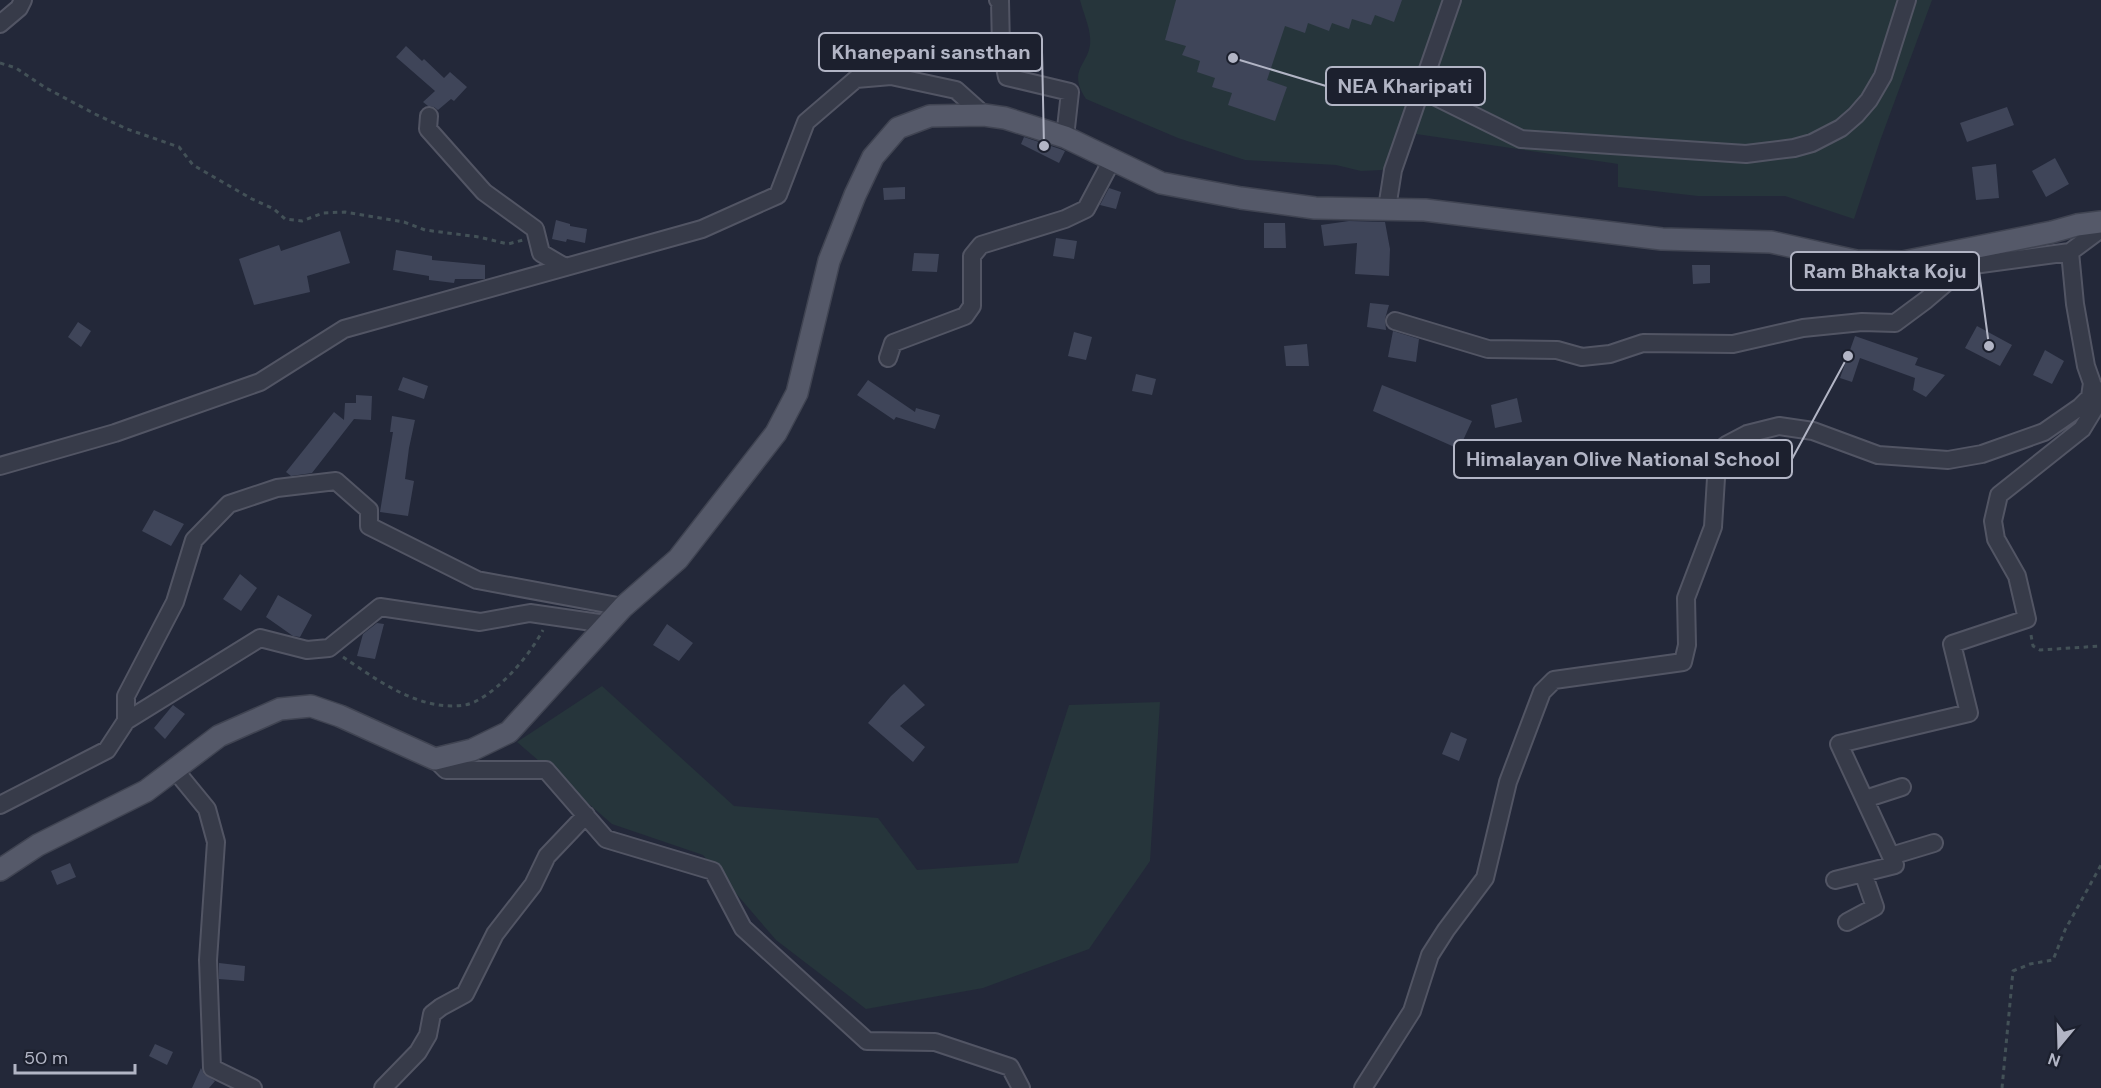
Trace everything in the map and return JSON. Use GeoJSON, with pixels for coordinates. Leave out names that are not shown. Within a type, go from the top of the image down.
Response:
{"type":"FeatureCollection","features":[{"type":"Feature","properties":{"kind":"main road"},"geometry":{"type":"LineString","coordinates":[[0,870],[38,845],[146,791],[219,736],[280,709],[311,706],[340,716],[435,759],[472,750],[509,732],[622,607],[678,559],[776,433],[797,393],[829,261],[873,157],[898,128],[930,116],[984,115],[1005,118],[1065,137],[1161,183],[1199,191],[1315,208],[1387,208],[1446,212],[1662,239],[1771,242],[1856,261],[1903,262],[2077,225],[2101,222]]}},
{"type":"Feature","properties":{"kind":"street"},"geometry":{"type":"LineString","coordinates":[[0,24],[20,8],[23,0]]}},
{"type":"Feature","properties":{"kind":"street"},"geometry":{"type":"LineString","coordinates":[[998,0],[1000,1],[1001,48],[1007,77],[1070,92],[1065,137]]}},
{"type":"Feature","properties":{"kind":"street"},"geometry":{"type":"LineString","coordinates":[[1387,208],[1394,170],[1452,0]]}},
{"type":"Feature","properties":{"kind":"street"},"geometry":{"type":"LineString","coordinates":[[1420,89],[1521,139],[1746,154],[1794,148],[1812,143],[1841,128],[1869,100],[1882,76],[1907,0]]}},
{"type":"Feature","properties":{"kind":"street"},"geometry":{"type":"LineString","coordinates":[[0,466],[115,433],[260,382],[344,329],[702,229],[778,195],[806,122],[856,80],[891,76],[956,90],[984,115]]}},
{"type":"Feature","properties":{"kind":"street"},"geometry":{"type":"LineString","coordinates":[[429,116],[428,129],[484,192],[535,229],[541,252],[565,267]]}},
{"type":"Feature","properties":{"kind":"street"},"geometry":{"type":"LineString","coordinates":[[888,358],[893,343],[965,316],[972,306],[972,256],[981,245],[1065,219],[1086,209],[1112,160]]}},
{"type":"Feature","properties":{"kind":"street"},"geometry":{"type":"LineString","coordinates":[[1395,321],[1488,349],[1557,350],[1582,357],[1610,354],[1643,343],[1733,344],[1803,328],[1862,322],[1895,323],[1965,266],[2070,252],[2101,229]]}},
{"type":"Feature","properties":{"kind":"street"},"geometry":{"type":"LineString","coordinates":[[1835,880],[1895,865],[1839,744],[1969,713],[1952,644],[2027,619],[2017,576],[1996,539],[1993,521],[1999,495],[2082,429],[2096,406],[2098,394],[2086,366],[2075,304],[2070,252]]}},
{"type":"Feature","properties":{"kind":"street"},"geometry":{"type":"LineString","coordinates":[[1363,1088],[1412,1011],[1430,955],[1485,878],[1508,782],[1542,692],[1554,680],[1683,662],[1686,645],[1686,598],[1713,527],[1716,478],[1726,445],[1747,434],[1779,426],[1812,431],[1878,455],[1948,460],[1982,454],[2044,432],[2080,407],[2090,397],[2092,383]]}},
{"type":"Feature","properties":{"kind":"street"},"geometry":{"type":"LineString","coordinates":[[126,721],[126,696],[176,602],[194,540],[230,504],[277,488],[336,481],[369,510],[369,526],[477,580],[622,607]]}},
{"type":"Feature","properties":{"kind":"street"},"geometry":{"type":"LineString","coordinates":[[0,805],[107,750],[126,721],[260,638],[307,650],[328,648],[380,607],[480,622],[530,613],[606,624]]}},
{"type":"Feature","properties":{"kind":"street"},"geometry":{"type":"LineString","coordinates":[[435,759],[446,770],[546,770],[606,839],[713,871],[743,928],[867,1041],[935,1042],[1010,1067],[1021,1088]]}},
{"type":"Feature","properties":{"kind":"street"},"geometry":{"type":"LineString","coordinates":[[175,770],[207,809],[216,842],[208,960],[212,1068],[253,1088]]}},
{"type":"Feature","properties":{"kind":"street"},"geometry":{"type":"LineString","coordinates":[[1864,799],[1902,787]]}},
{"type":"Feature","properties":{"kind":"street"},"geometry":{"type":"LineString","coordinates":[[383,1088],[418,1052],[428,1035],[432,1014],[465,994],[495,934],[533,885],[547,856],[586,814]]}},
{"type":"Feature","properties":{"kind":"street"},"geometry":{"type":"LineString","coordinates":[[1891,856],[1934,843]]}},
{"type":"Feature","properties":{"kind":"street"},"geometry":{"type":"LineString","coordinates":[[1847,922],[1875,907],[1863,873]]}},
{"type":"Feature","properties":{"kind":"path"},"geometry":{"type":"LineString","coordinates":[[0,63],[16,68],[46,88],[95,114],[127,129],[179,147],[193,165],[274,209],[285,219],[302,221],[323,213],[345,212],[404,222],[425,230],[479,237],[508,244],[536,236]]}},
{"type":"Feature","properties":{"kind":"path"},"geometry":{"type":"LineString","coordinates":[[328,648],[406,695],[436,705],[466,705],[489,693],[513,673],[538,639],[550,615]]}},
{"type":"Feature","properties":{"kind":"path"},"geometry":{"type":"LineString","coordinates":[[2027,619],[2033,646],[2040,650],[2101,646]]}},
{"type":"Feature","properties":{"kind":"path"},"geometry":{"type":"LineString","coordinates":[[2002,1088],[2013,971],[2030,964],[2053,960],[2065,930],[2101,865]]}},
{"type":"Feature","properties":{"kind":"shaded area"},"geometry":{"type":"Polygon","coordinates":[[[1080,0],[1932,0],[1854,219],[1785,196],[1698,196],[1618,187],[1618,164],[1416,134],[1403,169],[1361,171],[1336,165],[1245,160],[1178,138],[1086,99],[1078,80],[1081,66],[1088,54],[1090,37],[1080,0]]]}},
{"type":"Feature","properties":{"kind":"shaded area"},"geometry":{"type":"Polygon","coordinates":[[[602,686],[734,806],[878,818],[917,870],[1018,863],[1069,705],[1160,702],[1150,861],[1089,949],[983,988],[866,1009],[776,940],[703,855],[612,824],[517,742],[602,686]]]}},
{"type":"Feature","properties":{"kind":"building"},"geometry":{"type":"Polygon","coordinates":[[[1176,0],[1402,0],[1394,22],[1375,15],[1371,25],[1352,19],[1349,29],[1332,23],[1329,31],[1308,23],[1305,33],[1285,26],[1267,80],[1287,87],[1275,121],[1228,105],[1232,93],[1212,87],[1215,78],[1197,72],[1200,61],[1182,55],[1186,46],[1165,40],[1176,0]]]}},
{"type":"Feature","properties":{"kind":"building"},"geometry":{"type":"Polygon","coordinates":[[[406,46],[444,78],[450,72],[467,87],[454,101],[451,99],[438,110],[428,106],[423,102],[435,91],[396,57],[406,46]]]}},
{"type":"Feature","properties":{"kind":"building"},"geometry":{"type":"Polygon","coordinates":[[[2007,107],[2014,125],[1967,142],[1960,123],[2007,107]]]}},
{"type":"Feature","properties":{"kind":"building"},"geometry":{"type":"Polygon","coordinates":[[[1024,137],[1065,151],[1059,163],[1021,144],[1024,137]]]}},
{"type":"Feature","properties":{"kind":"building"},"geometry":{"type":"Polygon","coordinates":[[[2055,158],[2069,184],[2046,197],[2032,171],[2055,158]]]}},
{"type":"Feature","properties":{"kind":"building"},"geometry":{"type":"Polygon","coordinates":[[[1996,164],[1999,198],[1976,200],[1972,167],[1996,164]]]}},
{"type":"Feature","properties":{"kind":"building"},"geometry":{"type":"Polygon","coordinates":[[[905,187],[905,199],[884,200],[883,188],[905,187]]]}},
{"type":"Feature","properties":{"kind":"building"},"geometry":{"type":"Polygon","coordinates":[[[1109,188],[1121,192],[1116,209],[1100,205],[1109,188]]]}},
{"type":"Feature","properties":{"kind":"building"},"geometry":{"type":"Polygon","coordinates":[[[556,220],[570,224],[570,226],[587,229],[585,243],[567,239],[566,242],[552,239],[556,220]]]}},
{"type":"Feature","properties":{"kind":"building"},"geometry":{"type":"Polygon","coordinates":[[[1349,221],[1385,222],[1390,249],[1389,276],[1355,274],[1357,243],[1324,246],[1321,225],[1349,221]]]}},
{"type":"Feature","properties":{"kind":"building"},"geometry":{"type":"Polygon","coordinates":[[[1264,223],[1285,223],[1286,248],[1264,248],[1264,223]]]}},
{"type":"Feature","properties":{"kind":"building"},"geometry":{"type":"Polygon","coordinates":[[[340,231],[350,263],[307,276],[310,292],[254,305],[239,259],[279,245],[281,251],[340,231]]]}},
{"type":"Feature","properties":{"kind":"building"},"geometry":{"type":"Polygon","coordinates":[[[1056,238],[1077,241],[1074,259],[1053,256],[1056,238]]]}},
{"type":"Feature","properties":{"kind":"building"},"geometry":{"type":"Polygon","coordinates":[[[396,250],[432,256],[432,260],[485,265],[485,279],[455,279],[454,283],[429,280],[429,276],[393,270],[396,250]]]}},
{"type":"Feature","properties":{"kind":"building"},"geometry":{"type":"Polygon","coordinates":[[[914,253],[939,254],[937,272],[912,271],[914,253]]]}},
{"type":"Feature","properties":{"kind":"building"},"geometry":{"type":"Polygon","coordinates":[[[1692,265],[1710,265],[1710,283],[1693,284],[1692,265]]]}},
{"type":"Feature","properties":{"kind":"building"},"geometry":{"type":"Polygon","coordinates":[[[1370,303],[1389,305],[1385,319],[1386,330],[1367,327],[1370,303]]]}},
{"type":"Feature","properties":{"kind":"building"},"geometry":{"type":"Polygon","coordinates":[[[78,322],[91,331],[81,347],[68,337],[78,322]]]}},
{"type":"Feature","properties":{"kind":"building"},"geometry":{"type":"Polygon","coordinates":[[[1977,326],[2012,345],[2000,366],[1965,348],[1977,326]]]}},
{"type":"Feature","properties":{"kind":"building"},"geometry":{"type":"Polygon","coordinates":[[[1393,331],[1419,339],[1416,362],[1388,357],[1393,331]]]}},
{"type":"Feature","properties":{"kind":"building"},"geometry":{"type":"Polygon","coordinates":[[[1074,332],[1092,337],[1086,360],[1068,356],[1074,332]]]}},
{"type":"Feature","properties":{"kind":"building"},"geometry":{"type":"Polygon","coordinates":[[[1855,336],[1918,358],[1915,365],[1945,375],[1926,397],[1913,390],[1915,378],[1860,358],[1852,382],[1840,378],[1855,336]]]}},
{"type":"Feature","properties":{"kind":"building"},"geometry":{"type":"Polygon","coordinates":[[[1307,344],[1309,366],[1286,366],[1284,346],[1307,344]]]}},
{"type":"Feature","properties":{"kind":"building"},"geometry":{"type":"Polygon","coordinates":[[[2045,350],[2064,361],[2052,384],[2033,375],[2045,350]]]}},
{"type":"Feature","properties":{"kind":"building"},"geometry":{"type":"Polygon","coordinates":[[[1136,374],[1156,379],[1152,395],[1132,391],[1136,374]]]}},
{"type":"Feature","properties":{"kind":"building"},"geometry":{"type":"Polygon","coordinates":[[[403,377],[428,386],[424,399],[398,390],[403,377]]]}},
{"type":"Feature","properties":{"kind":"building"},"geometry":{"type":"Polygon","coordinates":[[[868,380],[915,412],[916,408],[940,415],[935,429],[896,417],[894,420],[857,395],[868,380]]]}},
{"type":"Feature","properties":{"kind":"building"},"geometry":{"type":"Polygon","coordinates":[[[1382,385],[1472,421],[1459,449],[1373,411],[1382,385]]]}},
{"type":"Feature","properties":{"kind":"building"},"geometry":{"type":"Polygon","coordinates":[[[356,395],[372,396],[371,420],[354,419],[312,473],[291,476],[286,472],[334,412],[344,420],[345,403],[356,403],[356,395]]]}},
{"type":"Feature","properties":{"kind":"building"},"geometry":{"type":"Polygon","coordinates":[[[1517,398],[1522,422],[1495,428],[1491,405],[1517,398]]]}},
{"type":"Feature","properties":{"kind":"building"},"geometry":{"type":"Polygon","coordinates":[[[392,416],[415,420],[405,479],[414,481],[408,516],[380,512],[393,432],[390,432],[392,416]]]}},
{"type":"Feature","properties":{"kind":"building"},"geometry":{"type":"Polygon","coordinates":[[[154,510],[184,524],[171,546],[142,531],[154,510]]]}},
{"type":"Feature","properties":{"kind":"building"},"geometry":{"type":"Polygon","coordinates":[[[240,574],[257,588],[241,611],[223,599],[240,574]]]}},
{"type":"Feature","properties":{"kind":"building"},"geometry":{"type":"Polygon","coordinates":[[[278,595],[312,615],[300,637],[293,636],[266,617],[278,595]]]}},
{"type":"Feature","properties":{"kind":"building"},"geometry":{"type":"Polygon","coordinates":[[[377,623],[384,624],[375,659],[357,656],[363,634],[377,623]]]}},
{"type":"Feature","properties":{"kind":"building"},"geometry":{"type":"Polygon","coordinates":[[[667,624],[693,643],[679,661],[653,645],[667,624]]]}},
{"type":"Feature","properties":{"kind":"building"},"geometry":{"type":"Polygon","coordinates":[[[904,684],[925,705],[900,726],[925,747],[913,762],[868,723],[904,684]]]}},
{"type":"Feature","properties":{"kind":"building"},"geometry":{"type":"Polygon","coordinates":[[[173,705],[185,714],[165,739],[154,728],[173,705]]]}},
{"type":"Feature","properties":{"kind":"building"},"geometry":{"type":"Polygon","coordinates":[[[1451,732],[1467,739],[1459,761],[1442,754],[1451,732]]]}},
{"type":"Feature","properties":{"kind":"building"},"geometry":{"type":"Polygon","coordinates":[[[70,863],[76,877],[57,885],[51,871],[70,863]]]}},
{"type":"Feature","properties":{"kind":"building"},"geometry":{"type":"Polygon","coordinates":[[[219,963],[245,966],[244,981],[219,979],[219,963]]]}},
{"type":"Feature","properties":{"kind":"building"},"geometry":{"type":"Polygon","coordinates":[[[155,1044],[173,1052],[167,1065],[149,1056],[155,1044]]]}},
{"type":"Feature","properties":{"kind":"building"},"geometry":{"type":"Polygon","coordinates":[[[201,1068],[204,1074],[215,1081],[209,1088],[192,1088],[201,1068]]]}},
{"type":"Feature","properties":{"kind":"place","name":"NEA Kharipati"},"geometry":{"type":"Point","coordinates":[1233,58]}},
{"type":"Feature","properties":{"kind":"place","name":"Khanepani sansthan"},"geometry":{"type":"Point","coordinates":[1044,146]}},
{"type":"Feature","properties":{"kind":"place","name":"Ram Bhakta Koju"},"geometry":{"type":"Point","coordinates":[1989,346]}},
{"type":"Feature","properties":{"kind":"place","name":"Himalayan Olive National School"},"geometry":{"type":"Point","coordinates":[1848,356]}}]}
